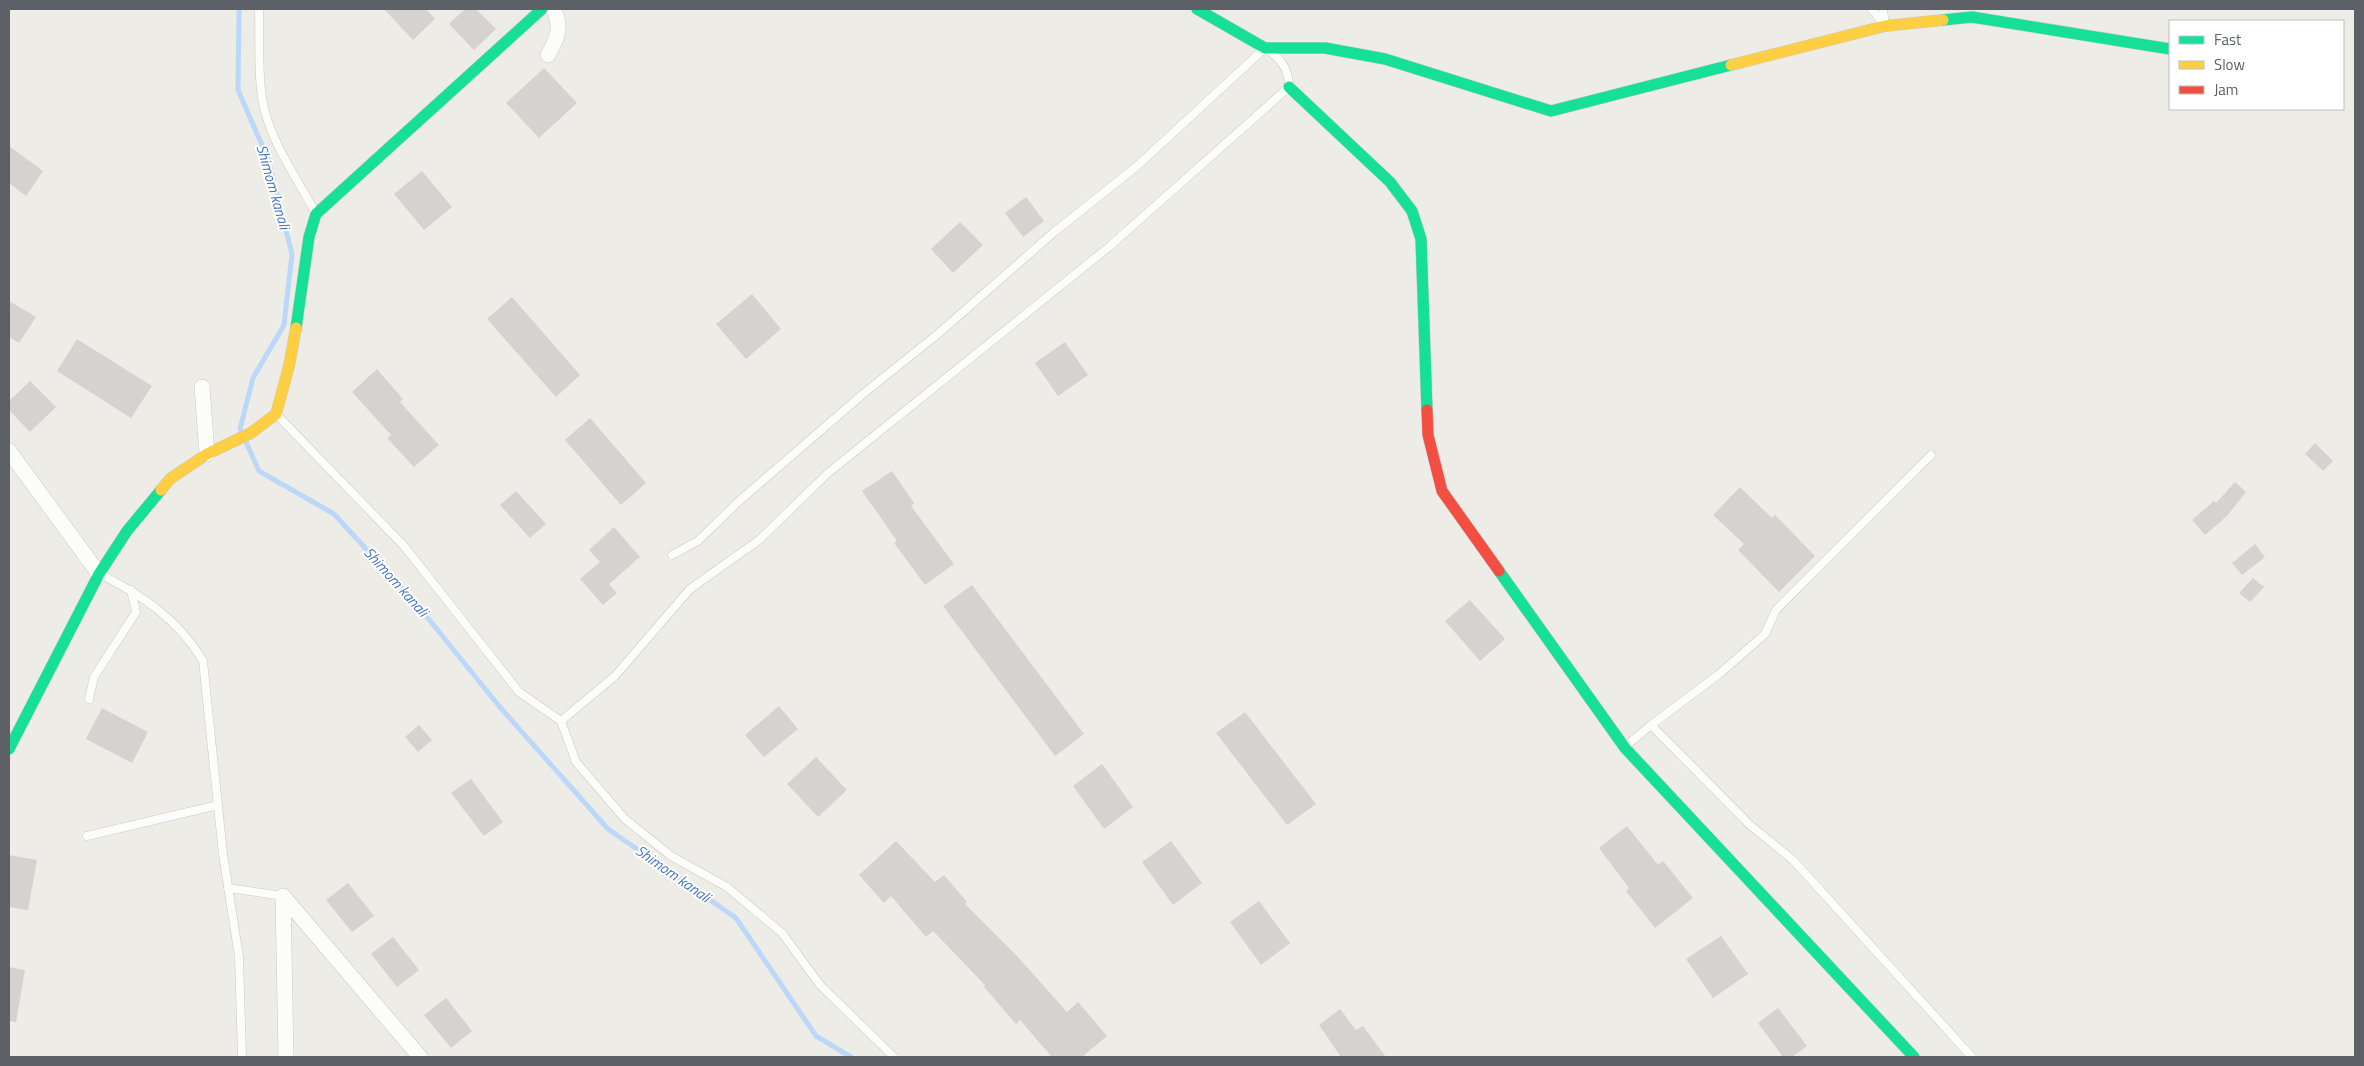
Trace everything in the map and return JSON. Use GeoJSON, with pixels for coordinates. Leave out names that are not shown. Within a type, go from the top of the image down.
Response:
{"type":"FeatureCollection","features":[{"type":"Feature","properties":{"kind":"street"},"geometry":{"type":"LineString","coordinates":[[9,749],[99,574],[127,531],[170,479],[213,452],[251,433],[276,414],[289,366],[303,290],[309,237],[316,214],[542,9]]}},
{"type":"Feature","properties":{"kind":"street"},"geometry":{"type":"LineString","coordinates":[[548,55],[558,39],[558,24],[553,9]]}},
{"type":"Feature","properties":{"kind":"street"},"geometry":{"type":"LineString","coordinates":[[1197,9],[1266,48],[1325,48],[1385,59],[1551,111],[1885,26],[1972,17],[2169,48]]}},
{"type":"Feature","properties":{"kind":"street"},"geometry":{"type":"LineString","coordinates":[[1289,87],[1390,182],[1412,211],[1421,239],[1428,435],[1442,491],[1625,748],[1914,1057]]}},
{"type":"Feature","properties":{"kind":"street"},"geometry":{"type":"LineString","coordinates":[[202,387],[213,452]]}},
{"type":"Feature","properties":{"kind":"street"},"geometry":{"type":"LineString","coordinates":[[9,451],[99,574]]}},
{"type":"Feature","properties":{"kind":"street"},"geometry":{"type":"LineString","coordinates":[[283,896],[286,1057]]}},
{"type":"Feature","properties":{"kind":"street"},"geometry":{"type":"LineString","coordinates":[[283,896],[420,1057]]}},
{"type":"Feature","properties":{"kind":"lane"},"geometry":{"type":"LineString","coordinates":[[259,9],[262,97],[265,112],[276,142],[316,214]]}},
{"type":"Feature","properties":{"kind":"lane"},"geometry":{"type":"LineString","coordinates":[[1872,9],[1885,26]]}},
{"type":"Feature","properties":{"kind":"lane"},"geometry":{"type":"LineString","coordinates":[[1883,9],[1885,26]]}},
{"type":"Feature","properties":{"kind":"lane"},"geometry":{"type":"LineString","coordinates":[[561,721],[615,676],[690,589],[759,540],[828,473],[1110,246],[1289,87],[1289,78],[1280,58],[1266,48],[1137,166],[1053,233],[939,333],[862,394],[738,502],[698,541],[672,556]]}},
{"type":"Feature","properties":{"kind":"lane"},"geometry":{"type":"LineString","coordinates":[[276,414],[404,546],[519,692],[561,721],[576,762],[625,819],[671,856],[727,887],[782,934],[820,985],[894,1057]]}},
{"type":"Feature","properties":{"kind":"lane"},"geometry":{"type":"LineString","coordinates":[[1625,748],[1651,725],[1718,675],[1765,634],[1776,610],[1931,455]]}},
{"type":"Feature","properties":{"kind":"lane"},"geometry":{"type":"LineString","coordinates":[[99,574],[131,590],[177,625],[192,642],[203,661],[228,888],[239,957],[242,1057]]}},
{"type":"Feature","properties":{"kind":"lane"},"geometry":{"type":"LineString","coordinates":[[89,699],[94,677],[136,612],[131,590]]}},
{"type":"Feature","properties":{"kind":"lane"},"geometry":{"type":"LineString","coordinates":[[1651,725],[1750,825],[1793,860],[1972,1057]]}},
{"type":"Feature","properties":{"kind":"lane"},"geometry":{"type":"LineString","coordinates":[[87,836],[218,805]]}},
{"type":"Feature","properties":{"kind":"lane"},"geometry":{"type":"LineString","coordinates":[[228,888],[283,896]]}},
{"type":"Feature","properties":{"kind":"building"},"geometry":{"type":"Polygon","coordinates":[[[384,9],[426,9],[435,19],[413,40],[384,9]]]}},
{"type":"Feature","properties":{"kind":"building"},"geometry":{"type":"Polygon","coordinates":[[[465,9],[476,9],[496,29],[474,50],[449,24],[465,9]]]}},
{"type":"Feature","properties":{"kind":"building"},"geometry":{"type":"Polygon","coordinates":[[[544,68],[577,103],[539,138],[506,103],[544,68]]]}},
{"type":"Feature","properties":{"kind":"building"},"geometry":{"type":"Polygon","coordinates":[[[9,146],[43,171],[26,196],[9,183],[9,146]]]}},
{"type":"Feature","properties":{"kind":"building"},"geometry":{"type":"Polygon","coordinates":[[[422,171],[452,207],[424,230],[394,194],[422,171]]]}},
{"type":"Feature","properties":{"kind":"building"},"geometry":{"type":"Polygon","coordinates":[[[1026,197],[1044,221],[1023,237],[1005,213],[1026,197]]]}},
{"type":"Feature","properties":{"kind":"building"},"geometry":{"type":"Polygon","coordinates":[[[960,222],[983,245],[953,273],[931,249],[960,222]]]}},
{"type":"Feature","properties":{"kind":"building"},"geometry":{"type":"Polygon","coordinates":[[[752,294],[781,329],[746,359],[716,324],[752,294]]]}},
{"type":"Feature","properties":{"kind":"building"},"geometry":{"type":"Polygon","coordinates":[[[512,297],[580,375],[556,397],[487,319],[512,297]]]}},
{"type":"Feature","properties":{"kind":"building"},"geometry":{"type":"Polygon","coordinates":[[[9,301],[36,317],[19,343],[9,337],[9,301]]]}},
{"type":"Feature","properties":{"kind":"building"},"geometry":{"type":"Polygon","coordinates":[[[77,339],[152,386],[131,418],[57,371],[77,339]]]}},
{"type":"Feature","properties":{"kind":"building"},"geometry":{"type":"Polygon","coordinates":[[[1065,342],[1088,375],[1058,396],[1035,363],[1065,342]]]}},
{"type":"Feature","properties":{"kind":"building"},"geometry":{"type":"Polygon","coordinates":[[[377,369],[403,399],[400,402],[439,445],[414,467],[387,438],[391,435],[352,392],[377,369]]]}},
{"type":"Feature","properties":{"kind":"building"},"geometry":{"type":"Polygon","coordinates":[[[30,381],[56,407],[30,432],[9,410],[9,401],[30,381]]]}},
{"type":"Feature","properties":{"kind":"building"},"geometry":{"type":"Polygon","coordinates":[[[590,418],[646,483],[621,505],[565,440],[590,418]]]}},
{"type":"Feature","properties":{"kind":"building"},"geometry":{"type":"Polygon","coordinates":[[[2315,443],[2333,461],[2323,471],[2305,454],[2315,443]]]}},
{"type":"Feature","properties":{"kind":"building"},"geometry":{"type":"Polygon","coordinates":[[[892,471],[914,503],[911,506],[954,564],[925,585],[894,543],[897,541],[862,491],[892,471]]]}},
{"type":"Feature","properties":{"kind":"building"},"geometry":{"type":"Polygon","coordinates":[[[2235,482],[2246,492],[2227,516],[2205,535],[2192,520],[2214,501],[2216,503],[2235,482]]]}},
{"type":"Feature","properties":{"kind":"building"},"geometry":{"type":"Polygon","coordinates":[[[1740,487],[1772,518],[1775,515],[1815,556],[1779,592],[1738,550],[1744,544],[1713,515],[1740,487]]]}},
{"type":"Feature","properties":{"kind":"building"},"geometry":{"type":"Polygon","coordinates":[[[516,491],[546,524],[530,538],[500,505],[516,491]]]}},
{"type":"Feature","properties":{"kind":"building"},"geometry":{"type":"Polygon","coordinates":[[[614,527],[640,557],[609,584],[617,593],[603,605],[580,579],[600,562],[589,550],[614,527]]]}},
{"type":"Feature","properties":{"kind":"building"},"geometry":{"type":"Polygon","coordinates":[[[2255,544],[2265,557],[2242,575],[2232,563],[2255,544]]]}},
{"type":"Feature","properties":{"kind":"building"},"geometry":{"type":"Polygon","coordinates":[[[2253,578],[2264,587],[2250,602],[2239,593],[2253,578]]]}},
{"type":"Feature","properties":{"kind":"building"},"geometry":{"type":"Polygon","coordinates":[[[972,585],[1084,734],[1055,756],[943,606],[972,585]]]}},
{"type":"Feature","properties":{"kind":"building"},"geometry":{"type":"Polygon","coordinates":[[[1470,600],[1505,639],[1480,661],[1445,621],[1470,600]]]}},
{"type":"Feature","properties":{"kind":"building"},"geometry":{"type":"Polygon","coordinates":[[[779,706],[798,729],[764,757],[745,735],[779,706]]]}},
{"type":"Feature","properties":{"kind":"building"},"geometry":{"type":"Polygon","coordinates":[[[102,708],[148,732],[132,763],[86,739],[102,708]]]}},
{"type":"Feature","properties":{"kind":"building"},"geometry":{"type":"Polygon","coordinates":[[[1245,712],[1316,804],[1287,825],[1216,733],[1245,712]]]}},
{"type":"Feature","properties":{"kind":"building"},"geometry":{"type":"Polygon","coordinates":[[[419,725],[432,740],[418,752],[405,737],[419,725]]]}},
{"type":"Feature","properties":{"kind":"building"},"geometry":{"type":"Polygon","coordinates":[[[816,757],[847,790],[818,817],[787,784],[816,757]]]}},
{"type":"Feature","properties":{"kind":"building"},"geometry":{"type":"Polygon","coordinates":[[[1102,764],[1133,807],[1104,829],[1073,786],[1102,764]]]}},
{"type":"Feature","properties":{"kind":"building"},"geometry":{"type":"Polygon","coordinates":[[[471,779],[503,822],[484,836],[451,793],[471,779]]]}},
{"type":"Feature","properties":{"kind":"building"},"geometry":{"type":"Polygon","coordinates":[[[1627,826],[1658,865],[1663,861],[1693,898],[1655,928],[1626,891],[1629,888],[1599,848],[1627,826]]]}},
{"type":"Feature","properties":{"kind":"building"},"geometry":{"type":"Polygon","coordinates":[[[896,841],[935,882],[944,875],[967,902],[965,904],[1018,957],[1067,1012],[1078,1002],[1107,1036],[1082,1057],[1052,1057],[1020,1020],[1016,1024],[984,987],[985,985],[933,931],[926,937],[891,896],[884,903],[859,875],[896,841]]]}},
{"type":"Feature","properties":{"kind":"building"},"geometry":{"type":"Polygon","coordinates":[[[1171,841],[1202,883],[1173,905],[1142,862],[1171,841]]]}},
{"type":"Feature","properties":{"kind":"building"},"geometry":{"type":"Polygon","coordinates":[[[9,855],[37,860],[28,910],[9,907],[9,855]]]}},
{"type":"Feature","properties":{"kind":"building"},"geometry":{"type":"Polygon","coordinates":[[[348,883],[374,916],[352,932],[326,900],[348,883]]]}},
{"type":"Feature","properties":{"kind":"building"},"geometry":{"type":"Polygon","coordinates":[[[1259,901],[1290,943],[1261,965],[1230,922],[1259,901]]]}},
{"type":"Feature","properties":{"kind":"building"},"geometry":{"type":"Polygon","coordinates":[[[1721,936],[1748,974],[1713,998],[1686,959],[1721,936]]]}},
{"type":"Feature","properties":{"kind":"building"},"geometry":{"type":"Polygon","coordinates":[[[393,937],[419,970],[397,987],[371,954],[393,937]]]}},
{"type":"Feature","properties":{"kind":"building"},"geometry":{"type":"Polygon","coordinates":[[[9,967],[25,970],[16,1022],[9,1021],[9,967]]]}},
{"type":"Feature","properties":{"kind":"building"},"geometry":{"type":"Polygon","coordinates":[[[446,998],[472,1031],[451,1048],[424,1015],[446,998]]]}},
{"type":"Feature","properties":{"kind":"building"},"geometry":{"type":"Polygon","coordinates":[[[1778,1008],[1807,1046],[1792,1057],[1783,1057],[1758,1023],[1778,1008]]]}},
{"type":"Feature","properties":{"kind":"building"},"geometry":{"type":"Polygon","coordinates":[[[1340,1009],[1356,1030],[1363,1026],[1386,1057],[1341,1057],[1319,1025],[1340,1009]]]}},
{"type":"Feature","properties":{"kind":"waterway","name":"Shimom kanali"},"geometry":{"type":"LineString","coordinates":[[239,9],[238,90],[268,159],[292,254],[284,325],[253,378],[240,429],[241,432]]}},
{"type":"Feature","properties":{"kind":"waterway","name":"Shimom kanali"},"geometry":{"type":"LineString","coordinates":[[246,442],[259,471],[334,514],[419,607],[499,706],[608,829],[736,918],[816,1036],[851,1057]]}},
{"type":"Feature","properties":{"kind":"traffic: fast"},"geometry":{"type":"LineString","coordinates":[[296,328],[309,237],[316,214],[542,9]]}},
{"type":"Feature","properties":{"kind":"traffic: fast"},"geometry":{"type":"LineString","coordinates":[[1197,9],[1265,48],[1325,48],[1385,59],[1551,111],[1731,65]]}},
{"type":"Feature","properties":{"kind":"traffic: fast"},"geometry":{"type":"LineString","coordinates":[[1943,20],[1972,17],[2169,49]]}},
{"type":"Feature","properties":{"kind":"traffic: fast"},"geometry":{"type":"LineString","coordinates":[[1289,87],[1390,182],[1412,211],[1421,239],[1427,410]]}},
{"type":"Feature","properties":{"kind":"traffic: fast"},"geometry":{"type":"LineString","coordinates":[[9,749],[99,574],[127,531],[161,490]]}},
{"type":"Feature","properties":{"kind":"traffic: fast"},"geometry":{"type":"LineString","coordinates":[[1499,571],[1625,748],[1914,1057]]}},
{"type":"Feature","properties":{"kind":"traffic: slow"},"geometry":{"type":"LineString","coordinates":[[1731,65],[1885,26],[1943,20]]}},
{"type":"Feature","properties":{"kind":"traffic: slow"},"geometry":{"type":"LineString","coordinates":[[161,490],[170,479],[207,454],[251,433],[276,414],[289,366],[296,328]]}},
{"type":"Feature","properties":{"kind":"traffic: jam"},"geometry":{"type":"LineString","coordinates":[[1427,410],[1428,435],[1442,491],[1499,571]]}}]}
